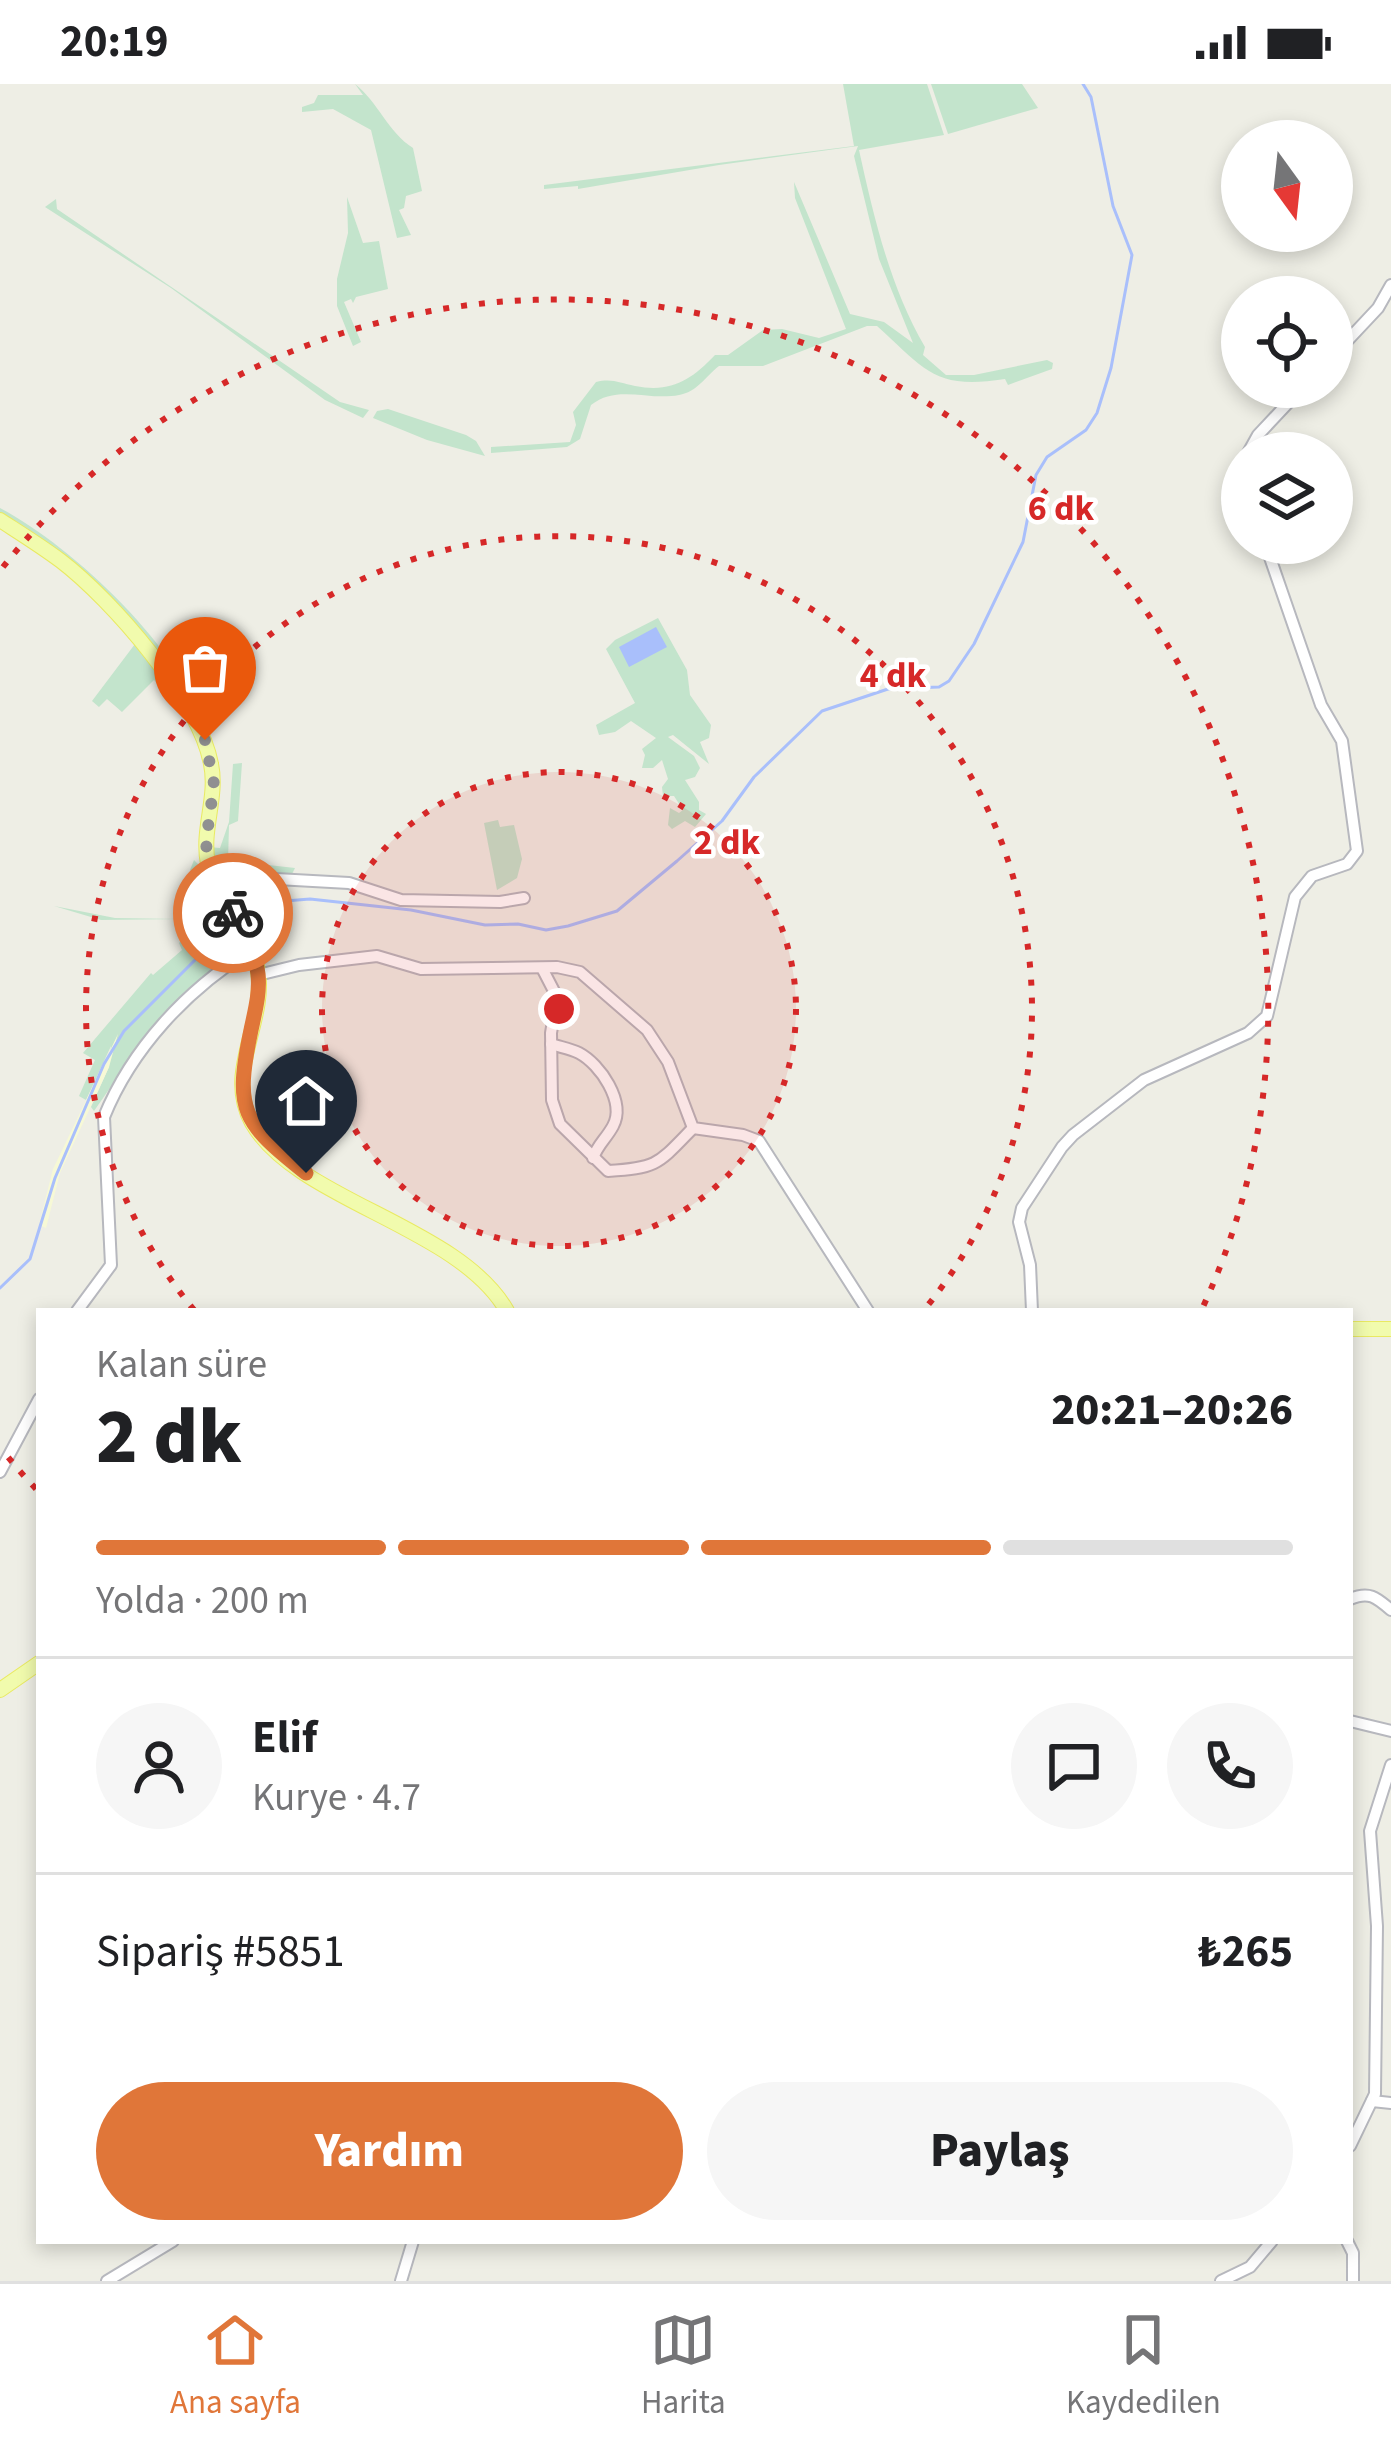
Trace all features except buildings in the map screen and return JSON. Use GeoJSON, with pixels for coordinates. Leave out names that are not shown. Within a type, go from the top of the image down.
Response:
{"type":"FeatureCollection","features":[{"type":"Feature","properties":{"kind":"main road"},"geometry":{"type":"LineString","coordinates":[[0,520],[63,562],[100,597],[167,675],[195,719],[213,773],[206,842],[209,867],[258,975],[258,997],[240,1082],[245,1109],[256,1129],[306,1173],[474,1273],[504,1308]]}},
{"type":"Feature","properties":{"kind":"main road"},"geometry":{"type":"LineString","coordinates":[[1353,1329],[1391,1329]]}},
{"type":"Feature","properties":{"kind":"main road"},"geometry":{"type":"LineString","coordinates":[[0,1690],[36,1665]]}},
{"type":"Feature","properties":{"kind":"street"},"geometry":{"type":"LineString","coordinates":[[1353,334],[1378,308],[1391,285]]}},
{"type":"Feature","properties":{"kind":"street"},"geometry":{"type":"LineString","coordinates":[[1261,432],[1283,408]]}},
{"type":"Feature","properties":{"kind":"street"},"geometry":{"type":"LineString","coordinates":[[1031,1308],[1030,1265],[1018,1222],[1022,1208],[1062,1147],[1144,1080],[1248,1033],[1267,1016],[1295,897],[1312,876],[1347,864],[1357,850],[1342,741],[1321,705],[1271,564]]}},
{"type":"Feature","properties":{"kind":"street"},"geometry":{"type":"LineString","coordinates":[[209,867],[241,877],[349,884],[401,900],[500,902],[524,898]]}},
{"type":"Feature","properties":{"kind":"street"},"geometry":{"type":"LineString","coordinates":[[79,1308],[111,1265],[104,1117],[113,1095],[140,1051],[206,978],[246,943]]}},
{"type":"Feature","properties":{"kind":"street"},"geometry":{"type":"LineString","coordinates":[[258,975],[377,956],[421,969],[580,972],[647,1030],[668,1061],[693,1128]]}},
{"type":"Feature","properties":{"kind":"street"},"geometry":{"type":"LineString","coordinates":[[542,968],[556,997],[552,1100],[560,1124],[608,1171],[659,1163],[693,1128]]}},
{"type":"Feature","properties":{"kind":"street"},"geometry":{"type":"LineString","coordinates":[[551,1044],[580,1053],[592,1063],[605,1078],[617,1108],[615,1123],[598,1141],[593,1158]]}},
{"type":"Feature","properties":{"kind":"street"},"geometry":{"type":"LineString","coordinates":[[693,1128],[760,1141],[866,1308]]}},
{"type":"Feature","properties":{"kind":"street"},"geometry":{"type":"LineString","coordinates":[[0,1472],[36,1405]]}},
{"type":"Feature","properties":{"kind":"street"},"geometry":{"type":"LineString","coordinates":[[1353,1598],[1364,1593],[1374,1596],[1391,1610]]}},
{"type":"Feature","properties":{"kind":"street"},"geometry":{"type":"LineString","coordinates":[[1353,1722],[1390,1730]]}},
{"type":"Feature","properties":{"kind":"street"},"geometry":{"type":"LineString","coordinates":[[1353,2140],[1372,2101],[1377,1926],[1370,1831],[1391,1765]]}},
{"type":"Feature","properties":{"kind":"street"},"geometry":{"type":"LineString","coordinates":[[1372,2101],[1391,2103]]}},
{"type":"Feature","properties":{"kind":"street"},"geometry":{"type":"LineString","coordinates":[[107,2281],[168,2244]]}},
{"type":"Feature","properties":{"kind":"street"},"geometry":{"type":"LineString","coordinates":[[401,2281],[412,2244]]}},
{"type":"Feature","properties":{"kind":"street"},"geometry":{"type":"LineString","coordinates":[[1220,2281],[1250,2266],[1269,2244]]}},
{"type":"Feature","properties":{"kind":"street"},"geometry":{"type":"LineString","coordinates":[[1348,2244],[1353,2254],[1353,2281]]}},
{"type":"Feature","properties":{"kind":"shaded area"},"geometry":{"type":"Polygon","coordinates":[[[355,84],[413,148],[422,191],[406,196],[399,210],[411,235],[397,238],[371,130],[333,109],[302,112],[318,95],[363,95],[355,84]]]}},
{"type":"Feature","properties":{"kind":"shaded area"},"geometry":{"type":"Polygon","coordinates":[[[843,84],[927,84],[944,135],[859,150],[884,252],[925,347],[923,355],[946,375],[974,375],[1047,360],[1053,363],[1052,369],[1008,385],[1005,379],[946,379],[920,365],[877,326],[867,326],[763,366],[719,366],[685,393],[601,399],[591,405],[580,439],[567,447],[491,453],[491,447],[570,442],[576,425],[573,412],[596,382],[670,386],[763,330],[782,329],[819,338],[846,329],[795,198],[794,182],[850,314],[884,322],[913,343],[879,259],[854,156],[858,146],[578,189],[544,189],[544,185],[854,146],[843,84]]]}},
{"type":"Feature","properties":{"kind":"shaded area"},"geometry":{"type":"Polygon","coordinates":[[[931,84],[1022,84],[1038,108],[948,134],[931,84]]]}},
{"type":"Feature","properties":{"kind":"shaded area"},"geometry":{"type":"Polygon","coordinates":[[[347,197],[363,243],[379,241],[388,289],[344,302],[361,342],[353,346],[337,306],[337,279],[348,233],[347,197]]]}},
{"type":"Feature","properties":{"kind":"shaded area"},"geometry":{"type":"Polygon","coordinates":[[[56,199],[57,209],[340,402],[369,410],[363,418],[325,400],[171,288],[45,207],[56,199]]]}},
{"type":"Feature","properties":{"kind":"shaded area"},"geometry":{"type":"Polygon","coordinates":[[[388,409],[466,435],[485,456],[373,418],[377,411],[388,409]]]}},
{"type":"Feature","properties":{"kind":"shaded area"},"geometry":{"type":"Polygon","coordinates":[[[0,508],[61,549],[122,604],[175,667],[209,732],[91,583],[0,508]]]}},
{"type":"Feature","properties":{"kind":"shaded area"},"geometry":{"type":"Polygon","coordinates":[[[658,618],[687,670],[690,695],[711,725],[709,738],[700,742],[709,764],[673,735],[668,737],[694,756],[700,768],[695,777],[685,780],[699,810],[706,814],[695,827],[685,821],[672,829],[668,825],[670,808],[683,810],[674,796],[663,796],[668,779],[662,760],[653,768],[642,768],[642,749],[656,738],[631,721],[615,732],[599,735],[596,725],[635,703],[606,649],[658,618]]]}},
{"type":"Feature","properties":{"kind":"shaded area"},"geometry":{"type":"Polygon","coordinates":[[[135,644],[180,701],[176,705],[154,680],[122,712],[107,699],[99,707],[92,701],[135,644]]]}},
{"type":"Feature","properties":{"kind":"shaded area"},"geometry":{"type":"Polygon","coordinates":[[[242,763],[238,821],[229,825],[228,863],[266,872],[268,865],[295,868],[290,878],[243,875],[211,859],[209,847],[220,848],[229,822],[233,764],[242,763]]]}},
{"type":"Feature","properties":{"kind":"shaded area"},"geometry":{"type":"Polygon","coordinates":[[[498,820],[500,827],[514,825],[522,859],[517,878],[497,890],[484,823],[498,820]]]}},
{"type":"Feature","properties":{"kind":"shaded area"},"geometry":{"type":"Polygon","coordinates":[[[194,860],[209,875],[198,915],[190,925],[180,919],[101,920],[54,906],[115,918],[179,919],[199,876],[190,870],[194,860]]]}},
{"type":"Feature","properties":{"kind":"shaded area"},"geometry":{"type":"Polygon","coordinates":[[[213,883],[241,936],[238,949],[226,935],[222,948],[206,954],[211,971],[142,1042],[94,1111],[91,1107],[109,1067],[111,1046],[86,1100],[79,1096],[95,1060],[83,1053],[151,973],[182,950],[179,943],[206,914],[213,883]]]}},
{"type":"Feature","properties":{"kind":"sand"},"geometry":{"type":"Polygon","coordinates":[[[118,1034],[109,1067],[60,1173],[46,1228],[39,1225],[53,1169],[118,1034]]]}},
{"type":"Feature","properties":{"kind":"water"},"geometry":{"type":"Polygon","coordinates":[[[656,627],[667,647],[629,667],[619,647],[656,627]]]}},
{"type":"Feature","properties":{"kind":"waterway"},"geometry":{"type":"LineString","coordinates":[[235,905],[310,899],[546,930],[617,911],[722,821],[754,777],[822,711],[888,689],[939,687],[949,681],[974,644],[1023,542],[1036,475],[1047,457],[1086,430],[1097,413],[1111,368],[1132,255],[1113,206],[1091,97],[1083,84]]}},
{"type":"Feature","properties":{"kind":"waterway"},"geometry":{"type":"LineString","coordinates":[[0,1288],[30,1259],[55,1178],[104,1064],[124,1031],[206,949],[211,919],[226,910]]}},
{"type":"Feature","properties":{"kind":"way so far"},"geometry":{"type":"LineString","coordinates":[[205,740],[214,784],[206,842],[208,865],[233,913]]}},
{"type":"Feature","properties":{"kind":"route"},"geometry":{"type":"LineString","coordinates":[[233,913],[258,968],[258,997],[240,1082],[245,1109],[273,1147],[306,1173]]}}]}
